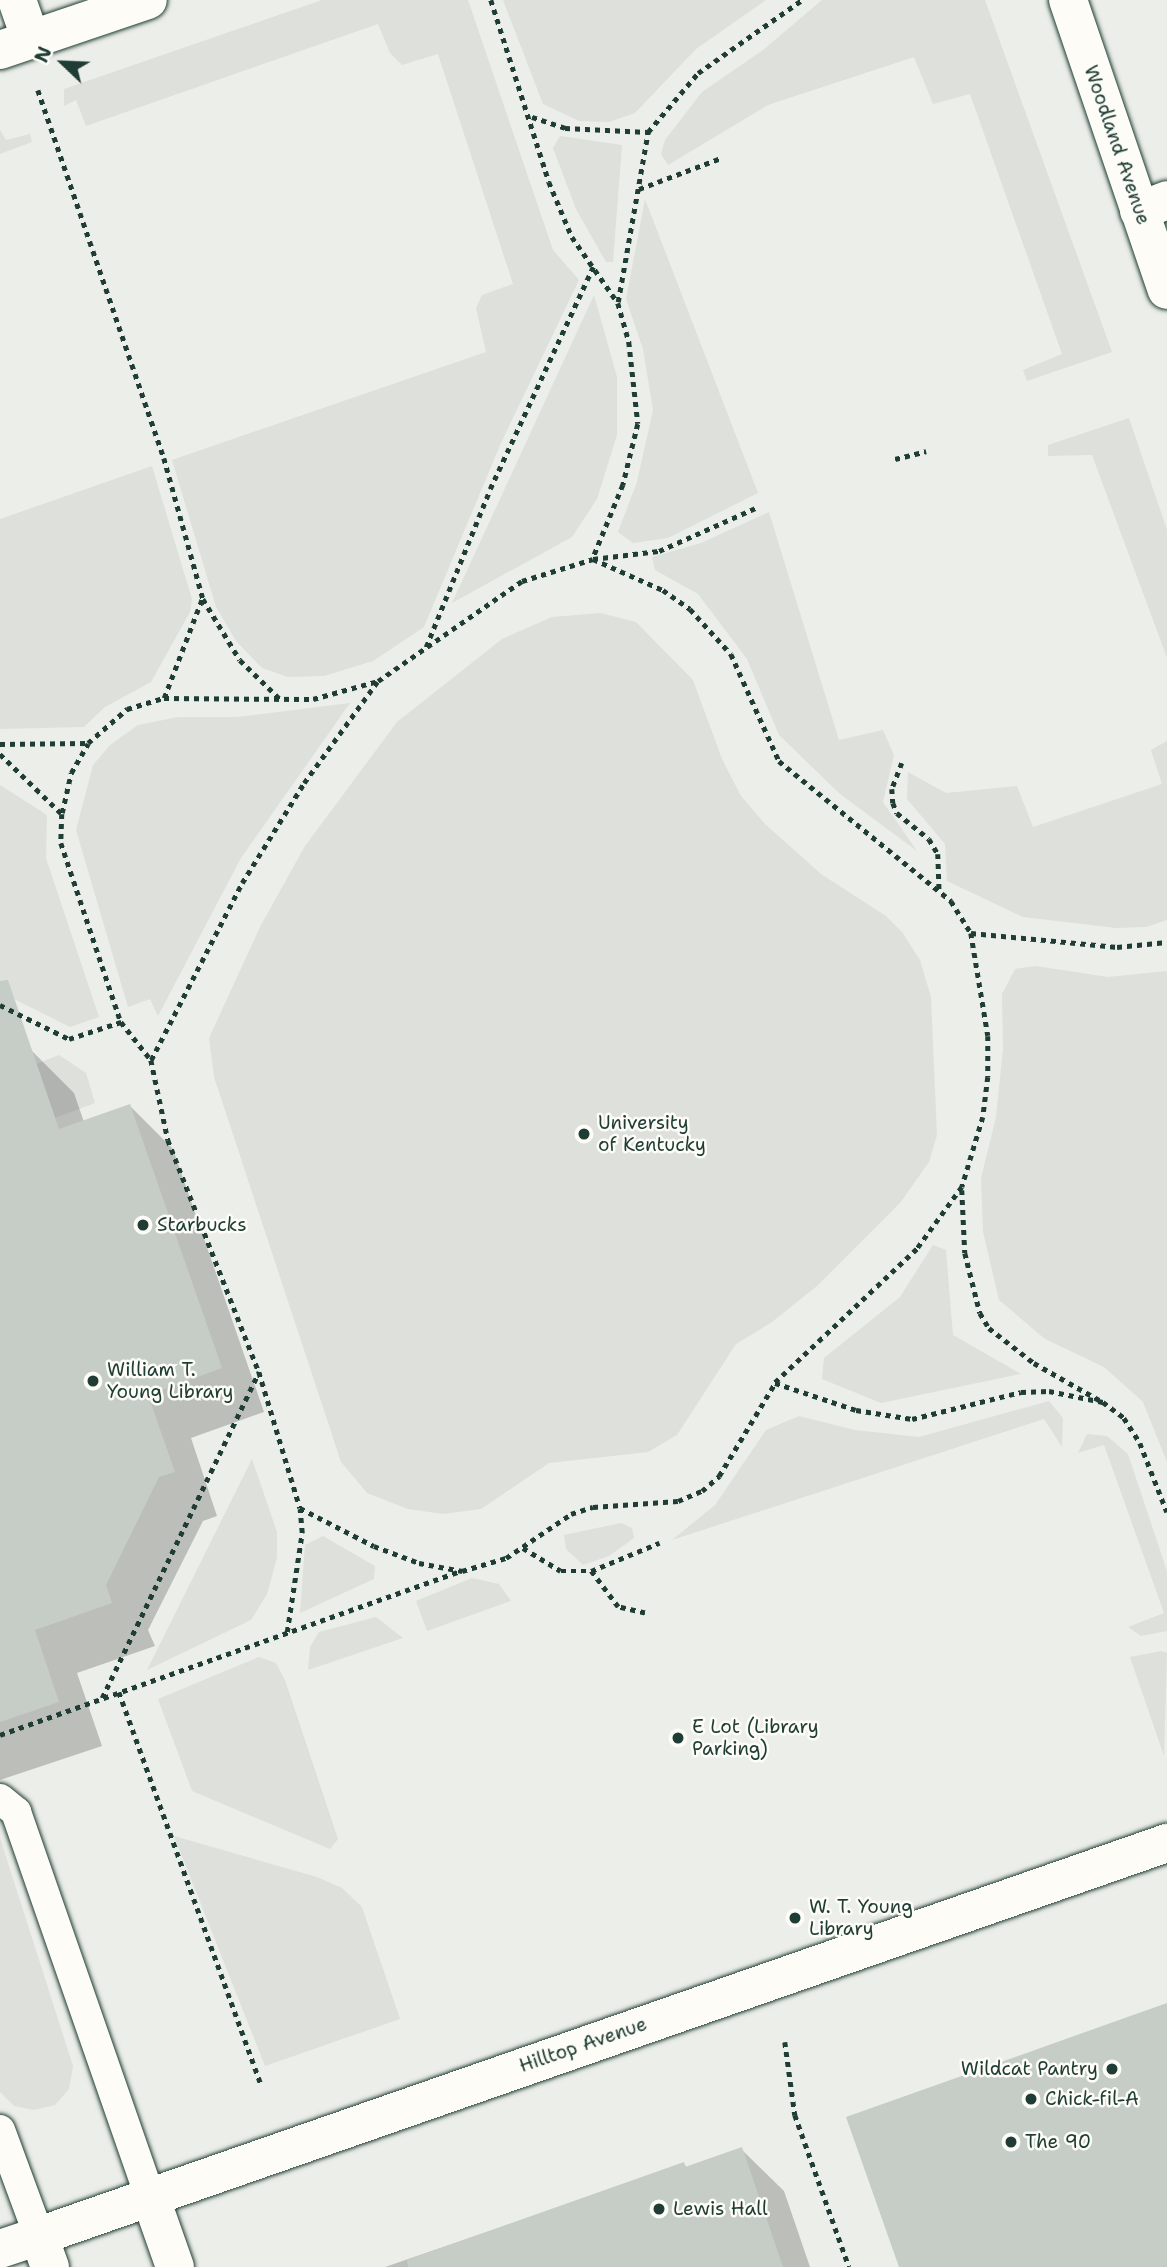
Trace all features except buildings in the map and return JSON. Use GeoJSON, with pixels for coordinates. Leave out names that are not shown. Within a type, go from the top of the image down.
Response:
{"type":"FeatureCollection","features":[{"type":"Feature","properties":{"kind":"street"},"geometry":{"type":"LineString","coordinates":[[17,0],[17,44],[148,0]]}},
{"type":"Feature","properties":{"kind":"street","name":"Woodland Avenue"},"geometry":{"type":"LineString","coordinates":[[1068,0],[1153,206],[1167,290]]}},
{"type":"Feature","properties":{"kind":"street","name":"Hilltop Avenue"},"geometry":{"type":"LineString","coordinates":[[0,2249],[45,2251],[150,2196],[1167,1843]]}},
{"type":"Feature","properties":{"kind":"street"},"geometry":{"type":"LineString","coordinates":[[150,2196],[174,2267]]}},
{"type":"Feature","properties":{"kind":"lane"},"geometry":{"type":"LineString","coordinates":[[0,1799],[16,1812],[150,2196]]}},
{"type":"Feature","properties":{"kind":"lane"},"geometry":{"type":"LineString","coordinates":[[0,2130],[45,2251]]}},
{"type":"Feature","properties":{"kind":"path"},"geometry":{"type":"LineString","coordinates":[[491,0],[532,117],[549,182],[572,237],[618,303],[629,342],[638,424],[619,498],[593,559]]}},
{"type":"Feature","properties":{"kind":"path"},"geometry":{"type":"LineString","coordinates":[[618,303],[648,132],[698,73],[802,0]]}},
{"type":"Feature","properties":{"kind":"path"},"geometry":{"type":"LineString","coordinates":[[17,44],[164,458],[203,599],[240,660],[281,700]]}},
{"type":"Feature","properties":{"kind":"path"},"geometry":{"type":"LineString","coordinates":[[532,117],[565,128],[648,132]]}},
{"type":"Feature","properties":{"kind":"path"},"geometry":{"type":"LineString","coordinates":[[638,189],[721,158]]}},
{"type":"Feature","properties":{"kind":"path"},"geometry":{"type":"LineString","coordinates":[[425,648],[489,489],[593,267]]}},
{"type":"Feature","properties":{"kind":"path"},"geometry":{"type":"LineString","coordinates":[[895,459],[926,451]]}},
{"type":"Feature","properties":{"kind":"path"},"geometry":{"type":"LineString","coordinates":[[150,1060],[242,883],[304,783],[378,681],[522,581],[593,559],[659,551],[758,507]]}},
{"type":"Feature","properties":{"kind":"path"},"geometry":{"type":"LineString","coordinates":[[593,559],[663,590],[690,609],[731,654],[779,761],[803,784],[951,901],[971,933],[988,1036],[988,1077],[983,1117],[962,1188],[965,1253],[980,1313],[989,1328],[1034,1363],[1103,1402],[1124,1418],[1140,1444],[1167,1512]]}},
{"type":"Feature","properties":{"kind":"path"},"geometry":{"type":"LineString","coordinates":[[164,698],[203,599]]}},
{"type":"Feature","properties":{"kind":"path"},"geometry":{"type":"LineString","coordinates":[[287,1632],[302,1533],[300,1508],[259,1371],[168,1140],[150,1060],[121,1022],[61,843],[62,814],[71,773],[88,743],[127,709],[164,698],[313,699],[378,681]]}},
{"type":"Feature","properties":{"kind":"path"},"geometry":{"type":"LineString","coordinates":[[0,744],[88,743]]}},
{"type":"Feature","properties":{"kind":"path"},"geometry":{"type":"LineString","coordinates":[[0,754],[62,814]]}},
{"type":"Feature","properties":{"kind":"path"},"geometry":{"type":"LineString","coordinates":[[902,763],[892,789],[893,803],[897,813],[929,839],[938,854],[939,891]]}},
{"type":"Feature","properties":{"kind":"path"},"geometry":{"type":"LineString","coordinates":[[971,933],[1117,947],[1167,942]]}},
{"type":"Feature","properties":{"kind":"path"},"geometry":{"type":"LineString","coordinates":[[0,1005],[69,1039],[121,1022]]}},
{"type":"Feature","properties":{"kind":"path"},"geometry":{"type":"LineString","coordinates":[[0,1735],[287,1632],[506,1558],[571,1514],[593,1507],[660,1504],[702,1491],[719,1476],[775,1383],[917,1249],[962,1188]]}},
{"type":"Feature","properties":{"kind":"path"},"geometry":{"type":"LineString","coordinates":[[102,1699],[259,1371]]}},
{"type":"Feature","properties":{"kind":"path"},"geometry":{"type":"LineString","coordinates":[[775,1383],[856,1410],[912,1419],[1021,1392],[1049,1391],[1103,1402]]}},
{"type":"Feature","properties":{"kind":"path"},"geometry":{"type":"LineString","coordinates":[[300,1508],[394,1555],[462,1571]]}},
{"type":"Feature","properties":{"kind":"path"},"geometry":{"type":"LineString","coordinates":[[523,1548],[561,1572],[591,1572],[659,1543]]}},
{"type":"Feature","properties":{"kind":"path"},"geometry":{"type":"LineString","coordinates":[[591,1572],[618,1607],[645,1613]]}},
{"type":"Feature","properties":{"kind":"path"},"geometry":{"type":"LineString","coordinates":[[119,1692],[261,2084]]}},
{"type":"Feature","properties":{"kind":"path"},"geometry":{"type":"LineString","coordinates":[[785,2042],[795,2115],[849,2267]]}},
{"type":"Feature","properties":{"kind":"shaded area","name":"University of Kentucky"},"geometry":{"type":"Polygon","coordinates":[[[0,0],[1167,0],[1167,2267],[0,2267],[0,0]]]}},
{"type":"Feature","properties":{"kind":"shaded area"},"geometry":{"type":"Polygon","coordinates":[[[322,0],[468,0],[553,250],[579,280],[501,443],[424,627],[373,661],[324,676],[288,677],[262,668],[236,641],[216,607],[172,460],[486,352],[476,308],[482,295],[513,284],[438,54],[402,65],[390,53],[378,24],[86,126],[76,100],[64,106],[64,89],[322,0]]]}},
{"type":"Feature","properties":{"kind":"shaded area"},"geometry":{"type":"Polygon","coordinates":[[[503,0],[766,0],[696,49],[635,113],[609,122],[579,121],[543,104],[503,0]]]}},
{"type":"Feature","properties":{"kind":"shaded area"},"geometry":{"type":"Polygon","coordinates":[[[822,0],[985,0],[1112,352],[1027,381],[1023,370],[1062,354],[970,94],[933,104],[914,57],[768,105],[668,165],[661,154],[665,140],[702,92],[763,50],[822,0]]]}},
{"type":"Feature","properties":{"kind":"shaded area"},"geometry":{"type":"Polygon","coordinates":[[[0,130],[6,140],[30,134],[32,142],[0,154],[0,130]]]}},
{"type":"Feature","properties":{"kind":"shaded area"},"geometry":{"type":"Polygon","coordinates":[[[560,136],[622,145],[613,262],[606,262],[576,209],[553,148],[560,136]]]}},
{"type":"Feature","properties":{"kind":"shaded area"},"geometry":{"type":"Polygon","coordinates":[[[645,199],[758,493],[668,538],[633,543],[618,532],[637,482],[653,410],[643,349],[626,299],[645,199]]]}},
{"type":"Feature","properties":{"kind":"shaded area"},"geometry":{"type":"Polygon","coordinates":[[[594,295],[617,377],[617,435],[597,499],[572,537],[452,603],[594,295]]]}},
{"type":"Feature","properties":{"kind":"shaded area"},"geometry":{"type":"Polygon","coordinates":[[[1129,418],[1167,530],[1167,658],[1092,455],[1048,456],[1048,445],[1129,418]]]}},
{"type":"Feature","properties":{"kind":"shaded area"},"geometry":{"type":"Polygon","coordinates":[[[152,466],[192,599],[190,612],[151,682],[105,707],[84,727],[0,729],[0,519],[152,466]]]}},
{"type":"Feature","properties":{"kind":"shaded area"},"geometry":{"type":"Polygon","coordinates":[[[769,512],[839,740],[883,730],[894,755],[883,802],[917,851],[840,794],[779,735],[747,659],[698,594],[655,570],[652,557],[701,543],[769,512]]]}},
{"type":"Feature","properties":{"kind":"shaded area"},"geometry":{"type":"Polygon","coordinates":[[[601,613],[636,622],[693,680],[722,759],[741,796],[765,824],[821,874],[886,916],[902,932],[920,960],[931,997],[937,1135],[929,1162],[900,1203],[817,1286],[772,1322],[736,1344],[677,1435],[648,1452],[549,1463],[481,1509],[443,1514],[408,1509],[367,1493],[341,1462],[214,1077],[209,1038],[260,927],[305,846],[397,722],[502,639],[552,617],[601,613]]]}},
{"type":"Feature","properties":{"kind":"shaded area"},"geometry":{"type":"Polygon","coordinates":[[[350,703],[241,858],[158,1016],[150,999],[128,1007],[76,830],[93,765],[110,745],[138,725],[178,717],[237,717],[350,703]]]}},
{"type":"Feature","properties":{"kind":"shaded area"},"geometry":{"type":"Polygon","coordinates":[[[1167,741],[1167,920],[1146,927],[1116,928],[1023,917],[947,881],[945,844],[907,799],[908,772],[946,793],[1017,786],[1033,827],[1162,784],[1151,750],[1167,741]]]}},
{"type":"Feature","properties":{"kind":"shaded area"},"geometry":{"type":"Polygon","coordinates":[[[0,785],[47,815],[46,858],[99,1017],[70,1027],[0,992],[0,785]]]}},
{"type":"Feature","properties":{"kind":"shaded area"},"geometry":{"type":"Polygon","coordinates":[[[1036,966],[1108,977],[1167,971],[1167,1462],[1143,1402],[1104,1367],[1045,1339],[999,1300],[983,1232],[981,1178],[996,1117],[1003,1048],[1002,994],[1015,969],[1036,966]]]}},
{"type":"Feature","properties":{"kind":"shaded area"},"geometry":{"type":"Polygon","coordinates":[[[59,1055],[86,1073],[95,1103],[55,1118],[36,1064],[59,1055]]]}},
{"type":"Feature","properties":{"kind":"shaded area"},"geometry":{"type":"Polygon","coordinates":[[[933,1245],[946,1250],[953,1335],[1021,1374],[881,1403],[822,1379],[824,1358],[900,1297],[933,1245]]]}},
{"type":"Feature","properties":{"kind":"shaded area"},"geometry":{"type":"Polygon","coordinates":[[[1049,1401],[1063,1418],[1062,1447],[1044,1419],[672,1540],[715,1505],[766,1430],[799,1416],[855,1430],[919,1437],[1049,1401]]]}},
{"type":"Feature","properties":{"kind":"shaded area"},"geometry":{"type":"Polygon","coordinates":[[[1087,1434],[1107,1436],[1128,1454],[1167,1571],[1167,1631],[1141,1636],[1128,1627],[1164,1613],[1104,1445],[1078,1453],[1087,1434]]]}},
{"type":"Feature","properties":{"kind":"shaded area"},"geometry":{"type":"Polygon","coordinates":[[[252,1459],[277,1532],[277,1558],[267,1594],[251,1620],[147,1670],[252,1459]]]}},
{"type":"Feature","properties":{"kind":"shaded area"},"geometry":{"type":"Polygon","coordinates":[[[621,1523],[632,1528],[634,1538],[609,1556],[583,1565],[566,1549],[564,1535],[621,1523]]]}},
{"type":"Feature","properties":{"kind":"shaded area"},"geometry":{"type":"Polygon","coordinates":[[[323,1536],[375,1566],[374,1579],[300,1613],[305,1545],[323,1536]]]}},
{"type":"Feature","properties":{"kind":"shaded area"},"geometry":{"type":"Polygon","coordinates":[[[472,1578],[499,1584],[511,1601],[427,1631],[416,1601],[472,1578]]]}},
{"type":"Feature","properties":{"kind":"shaded area"},"geometry":{"type":"Polygon","coordinates":[[[376,1617],[403,1638],[308,1670],[310,1647],[319,1632],[376,1617]]]}},
{"type":"Feature","properties":{"kind":"shaded area"},"geometry":{"type":"Polygon","coordinates":[[[1161,1651],[1167,1653],[1164,1756],[1130,1657],[1161,1651]]]}},
{"type":"Feature","properties":{"kind":"shaded area"},"geometry":{"type":"Polygon","coordinates":[[[259,1657],[276,1663],[285,1680],[338,1839],[330,1849],[192,1791],[158,1699],[259,1657]]]}},
{"type":"Feature","properties":{"kind":"shaded area"},"geometry":{"type":"Polygon","coordinates":[[[174,1836],[317,1877],[342,1888],[362,1907],[400,2019],[265,2066],[174,1836]]]}},
{"type":"Feature","properties":{"kind":"shaded area"},"geometry":{"type":"Polygon","coordinates":[[[0,1838],[73,2066],[69,2089],[55,2105],[34,2110],[14,2106],[0,2092],[0,1838]]]}},
{"type":"Feature","properties":{"kind":"place","name":"University of Kentucky"},"geometry":{"type":"Point","coordinates":[584,1134]}},
{"type":"Feature","properties":{"kind":"place","name":"Starbucks"},"geometry":{"type":"Point","coordinates":[143,1225]}},
{"type":"Feature","properties":{"kind":"place","name":"William T. Young Library"},"geometry":{"type":"Point","coordinates":[93,1381]}},
{"type":"Feature","properties":{"kind":"place","name":"E Lot (Library Parking)"},"geometry":{"type":"Point","coordinates":[678,1738]}},
{"type":"Feature","properties":{"kind":"place","name":"W. T. Young Library"},"geometry":{"type":"Point","coordinates":[795,1918]}},
{"type":"Feature","properties":{"kind":"place","name":"Wildcat Pantry"},"geometry":{"type":"Point","coordinates":[1112,2069]}},
{"type":"Feature","properties":{"kind":"place","name":"Chick-fil-A"},"geometry":{"type":"Point","coordinates":[1031,2099]}},
{"type":"Feature","properties":{"kind":"place","name":"The 90"},"geometry":{"type":"Point","coordinates":[1011,2142]}},
{"type":"Feature","properties":{"kind":"place","name":"Lewis Hall"},"geometry":{"type":"Point","coordinates":[659,2209]}}]}
